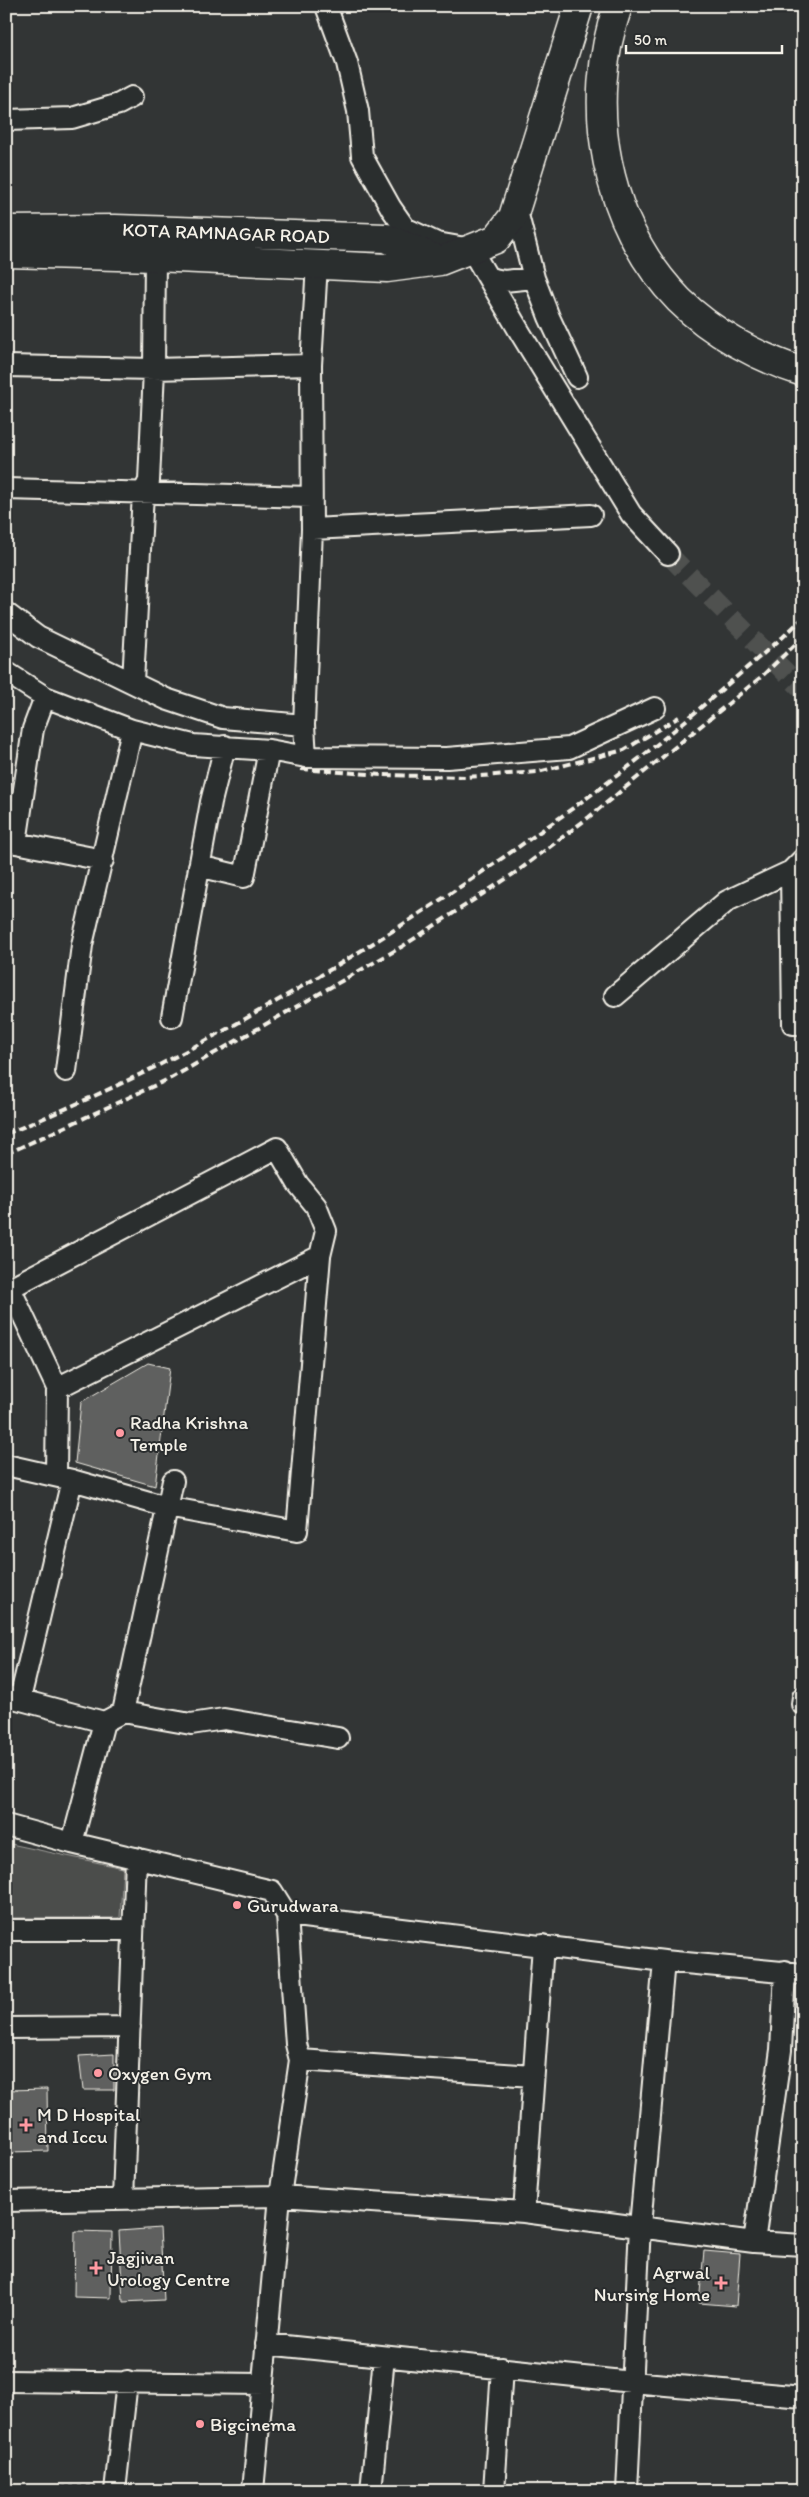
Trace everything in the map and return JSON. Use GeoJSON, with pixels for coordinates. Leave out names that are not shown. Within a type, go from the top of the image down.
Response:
{"type":"FeatureCollection","features":[{"type":"Feature","properties":{"kind":"street"},"geometry":{"type":"LineString","coordinates":[[326,6],[347,63],[358,111],[362,156],[391,208],[405,228],[437,243],[471,249],[631,514],[668,554]]}},
{"type":"Feature","properties":{"kind":"street"},"geometry":{"type":"LineString","coordinates":[[6,253],[155,257],[387,268],[440,261],[496,239],[513,217],[579,6]]}},
{"type":"Feature","properties":{"kind":"street"},"geometry":{"type":"LineString","coordinates":[[618,6],[610,30],[601,84],[604,138],[614,190],[626,221],[650,265],[680,301],[725,337],[788,367],[803,372]]}},
{"type":"Feature","properties":{"kind":"street"},"geometry":{"type":"LineString","coordinates":[[6,120],[72,118],[119,104],[132,97]]}},
{"type":"Feature","properties":{"kind":"street"},"geometry":{"type":"LineString","coordinates":[[516,207],[534,278],[549,317],[577,377]]}},
{"type":"Feature","properties":{"kind":"street","name":"KOTA RAMNAGAR ROAD"},"geometry":{"type":"LineString","coordinates":[[6,230],[115,229],[386,238],[440,261]]}},
{"type":"Feature","properties":{"kind":"street"},"geometry":{"type":"LineString","coordinates":[[133,682],[143,493],[148,481],[154,369],[155,257]]}},
{"type":"Feature","properties":{"kind":"street"},"geometry":{"type":"LineString","coordinates":[[306,757],[304,725],[312,528],[310,497],[312,365],[318,264]]}},
{"type":"Feature","properties":{"kind":"street"},"geometry":{"type":"LineString","coordinates":[[488,278],[504,281],[534,278]]}},
{"type":"Feature","properties":{"kind":"street"},"geometry":{"type":"LineString","coordinates":[[6,366],[154,369],[312,365]]}},
{"type":"Feature","properties":{"kind":"street"},"geometry":{"type":"LineString","coordinates":[[6,489],[310,497]]}},
{"type":"Feature","properties":{"kind":"street"},"geometry":{"type":"LineString","coordinates":[[312,528],[591,515]]}},
{"type":"Feature","properties":{"kind":"street"},"geometry":{"type":"LineString","coordinates":[[6,613],[38,637],[166,699],[223,718],[304,725]]}},
{"type":"Feature","properties":{"kind":"street"},"geometry":{"type":"LineString","coordinates":[[6,672],[45,697],[132,730],[193,744],[269,750],[306,757],[447,758],[570,748],[654,708]]}},
{"type":"Feature","properties":{"kind":"street"},"geometry":{"type":"LineString","coordinates":[[45,697],[33,729],[11,842],[103,860]]}},
{"type":"Feature","properties":{"kind":"street"},"geometry":{"type":"LineString","coordinates":[[66,1071],[82,945],[132,730]]}},
{"type":"Feature","properties":{"kind":"street"},"geometry":{"type":"LineString","coordinates":[[172,1017],[199,866],[225,746]]}},
{"type":"Feature","properties":{"kind":"street"},"geometry":{"type":"LineString","coordinates":[[199,866],[244,877],[269,750]]}},
{"type":"Feature","properties":{"kind":"street"},"geometry":{"type":"LineString","coordinates":[[615,996],[727,901],[797,865],[793,1024],[803,1024]]}},
{"type":"Feature","properties":{"kind":"street"},"geometry":{"type":"LineString","coordinates":[[6,1465],[64,1478],[167,1506],[297,1531],[320,1256],[326,1231],[316,1206],[298,1184],[277,1148],[8,1289],[57,1388],[64,1478],[13,1697],[104,1722],[123,1712],[191,1724],[224,1720],[338,1738]]}},
{"type":"Feature","properties":{"kind":"street"},"geometry":{"type":"LineString","coordinates":[[57,1388],[320,1256]]}},
{"type":"Feature","properties":{"kind":"street"},"geometry":{"type":"LineString","coordinates":[[123,1712],[173,1480]]}},
{"type":"Feature","properties":{"kind":"street"},"geometry":{"type":"LineString","coordinates":[[72,1843],[104,1722]]}},
{"type":"Feature","properties":{"kind":"street"},"geometry":{"type":"LineString","coordinates":[[6,1825],[72,1843],[272,1891],[287,1915],[296,2044],[300,2060],[280,2196],[253,2491]]}},
{"type":"Feature","properties":{"kind":"street"},"geometry":{"type":"LineString","coordinates":[[123,2200],[136,1858]]}},
{"type":"Feature","properties":{"kind":"street"},"geometry":{"type":"LineString","coordinates":[[287,1915],[664,1961],[794,1973],[781,2050],[754,2242]]}},
{"type":"Feature","properties":{"kind":"street"},"geometry":{"type":"LineString","coordinates":[[6,1930],[133,1930]]}},
{"type":"Feature","properties":{"kind":"street"},"geometry":{"type":"LineString","coordinates":[[524,2212],[543,1945]]}},
{"type":"Feature","properties":{"kind":"street"},"geometry":{"type":"LineString","coordinates":[[626,2491],[640,2226],[664,1961]]}},
{"type":"Feature","properties":{"kind":"street"},"geometry":{"type":"LineString","coordinates":[[6,2028],[130,2027]]}},
{"type":"Feature","properties":{"kind":"street"},"geometry":{"type":"LineString","coordinates":[[300,2060],[534,2076]]}},
{"type":"Feature","properties":{"kind":"street"},"geometry":{"type":"LineString","coordinates":[[6,2201],[280,2196],[524,2212],[754,2242],[803,2245]]}},
{"type":"Feature","properties":{"kind":"street"},"geometry":{"type":"LineString","coordinates":[[266,2344],[632,2382],[803,2397]]}},
{"type":"Feature","properties":{"kind":"street"},"geometry":{"type":"LineString","coordinates":[[371,2491],[384,2357]]}},
{"type":"Feature","properties":{"kind":"street"},"geometry":{"type":"LineString","coordinates":[[494,2491],[502,2368]]}},
{"type":"Feature","properties":{"kind":"street"},"geometry":{"type":"LineString","coordinates":[[6,2381],[263,2384]]}},
{"type":"Feature","properties":{"kind":"street"},"geometry":{"type":"LineString","coordinates":[[115,2489],[127,2381]]}},
{"type":"Feature","properties":{"kind":"path"},"geometry":{"type":"LineString","coordinates":[[6,2488],[115,2489]]}},
{"type":"Feature","properties":{"kind":"shaded area"},"geometry":{"type":"Polygon","coordinates":[[[6,1843],[123,1868],[120,1918],[6,1918],[6,1843]]]}},
{"type":"Feature","properties":{"kind":"building","name":"Radha Krishna Temple"},"geometry":{"type":"Polygon","coordinates":[[[148,1363],[170,1368],[155,1486],[75,1463],[81,1402],[148,1363]]]}},
{"type":"Feature","properties":{"kind":"building","name":"Oxygen Gym"},"geometry":{"type":"Polygon","coordinates":[[[114,2054],[114,2090],[83,2090],[79,2056],[114,2054]]]}},
{"type":"Feature","properties":{"kind":"building"},"geometry":{"type":"Polygon","coordinates":[[[47,2089],[48,2151],[9,2152],[8,2090],[47,2089]]]}},
{"type":"Feature","properties":{"kind":"building"},"geometry":{"type":"Polygon","coordinates":[[[160,2228],[164,2300],[123,2302],[119,2231],[160,2228]]]}},
{"type":"Feature","properties":{"kind":"building"},"geometry":{"type":"Polygon","coordinates":[[[75,2231],[112,2232],[111,2298],[74,2297],[75,2231]]]}},
{"type":"Feature","properties":{"kind":"building"},"geometry":{"type":"Polygon","coordinates":[[[704,2251],[740,2254],[736,2306],[699,2303],[704,2251]]]}},
{"type":"Feature","properties":{"kind":"tunnel"},"geometry":{"type":"LineString","coordinates":[[668,554],[803,690]]}},
{"type":"Feature","properties":{"kind":"railway"},"geometry":{"type":"LineString","coordinates":[[6,1134],[124,1082],[222,1032],[338,965],[451,893],[561,817],[637,761],[700,709],[803,618]]}},
{"type":"Feature","properties":{"kind":"railway"},"geometry":{"type":"LineString","coordinates":[[6,1154],[171,1078],[403,946],[518,871],[589,817],[761,677],[803,637]]}},
{"type":"Feature","properties":{"kind":"railway"},"geometry":{"type":"LineString","coordinates":[[301,769],[382,775],[466,777],[538,772],[624,750],[679,717]]}},
{"type":"Feature","properties":{"kind":"place","name":"Radha Krishna Temple"},"geometry":{"type":"Point","coordinates":[120,1433]}},
{"type":"Feature","properties":{"kind":"place","name":"Gurudwara"},"geometry":{"type":"Point","coordinates":[237,1905]}},
{"type":"Feature","properties":{"kind":"place","name":"Oxygen Gym"},"geometry":{"type":"Point","coordinates":[98,2073]}},
{"type":"Feature","properties":{"kind":"place","name":"M D Hospital and Iccu"},"geometry":{"type":"Point","coordinates":[26,2125]}},
{"type":"Feature","properties":{"kind":"place","name":"Jagjivan Urology Centre"},"geometry":{"type":"Point","coordinates":[96,2268]}},
{"type":"Feature","properties":{"kind":"place","name":"Agrwal Nursing Home"},"geometry":{"type":"Point","coordinates":[721,2283]}},
{"type":"Feature","properties":{"kind":"place","name":"Bigcinema"},"geometry":{"type":"Point","coordinates":[200,2424]}}]}
